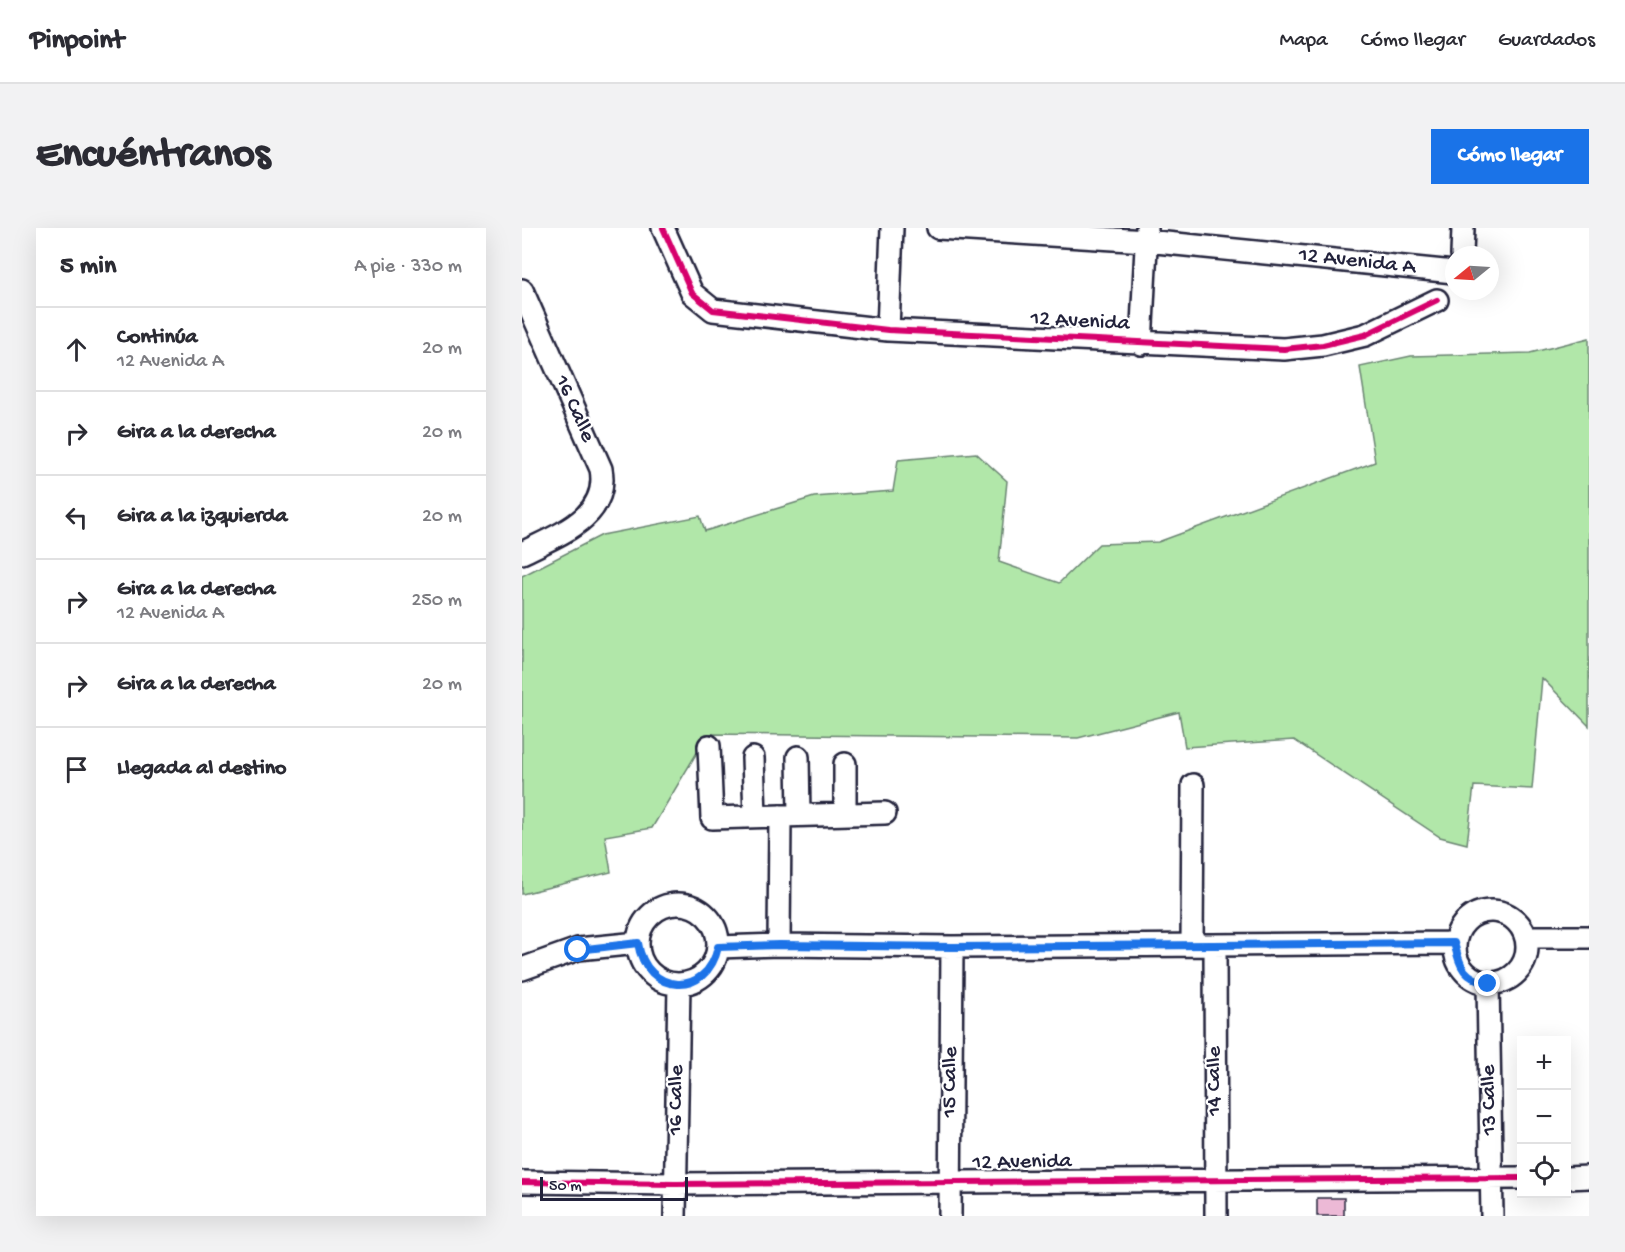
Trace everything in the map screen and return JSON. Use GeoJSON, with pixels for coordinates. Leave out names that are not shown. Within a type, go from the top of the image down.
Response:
{"type":"FeatureCollection","features":[{"type":"Feature","properties":{"kind":"street","name":"12 Avenida"},"geometry":{"type":"LineString","coordinates":[[663,228],[692,293],[713,310],[888,330],[1141,344],[1284,349],[1323,345],[1365,335],[1445,288]]}},
{"type":"Feature","properties":{"kind":"street"},"geometry":{"type":"LineString","coordinates":[[888,330],[892,228]]}},
{"type":"Feature","properties":{"kind":"street","name":"12 Avenida A"},"geometry":{"type":"LineString","coordinates":[[938,228],[1146,234],[1445,285]]}},
{"type":"Feature","properties":{"kind":"street"},"geometry":{"type":"LineString","coordinates":[[1462,246],[1463,228]]}},
{"type":"Feature","properties":{"kind":"street"},"geometry":{"type":"LineString","coordinates":[[1141,344],[1146,234]]}},
{"type":"Feature","properties":{"kind":"street","name":"16 Calle"},"geometry":{"type":"LineString","coordinates":[[522,290],[601,469],[600,492],[595,506],[577,524],[522,553]]}},
{"type":"Feature","properties":{"kind":"street"},"geometry":{"type":"LineString","coordinates":[[709,746],[712,818],[885,813]]}},
{"type":"Feature","properties":{"kind":"street"},"geometry":{"type":"LineString","coordinates":[[779,945],[789,815],[798,757]]}},
{"type":"Feature","properties":{"kind":"street"},"geometry":{"type":"LineString","coordinates":[[753,758],[754,816]]}},
{"type":"Feature","properties":{"kind":"street"},"geometry":{"type":"LineString","coordinates":[[845,764],[845,814]]}},
{"type":"Feature","properties":{"kind":"street"},"geometry":{"type":"LineString","coordinates":[[1192,945],[1193,785]]}},
{"type":"Feature","properties":{"kind":"street"},"geometry":{"type":"LineString","coordinates":[[680,903],[692,906],[712,922],[717,934],[718,947],[716,958],[710,969],[691,982],[679,984],[655,977],[646,968],[640,956],[638,943],[640,931],[655,911],[667,905],[680,903]]}},
{"type":"Feature","properties":{"kind":"street"},"geometry":{"type":"LineString","coordinates":[[1493,910],[1514,918],[1522,927],[1526,937],[1528,949],[1519,971],[1500,983],[1488,984],[1473,979],[1461,969],[1454,943],[1457,932],[1472,915],[1493,910]]}},
{"type":"Feature","properties":{"kind":"street"},"geometry":{"type":"LineString","coordinates":[[1526,937],[1589,937]]}},
{"type":"Feature","properties":{"kind":"street"},"geometry":{"type":"LineString","coordinates":[[522,969],[578,950],[638,943]]}},
{"type":"Feature","properties":{"kind":"street"},"geometry":{"type":"LineString","coordinates":[[718,947],[1454,943]]}},
{"type":"Feature","properties":{"kind":"street","name":"14 Calle"},"geometry":{"type":"LineString","coordinates":[[1215,945],[1216,1216]]}},
{"type":"Feature","properties":{"kind":"street","name":"15 Calle"},"geometry":{"type":"LineString","coordinates":[[950,1216],[952,947]]}},
{"type":"Feature","properties":{"kind":"street","name":"16 Calle"},"geometry":{"type":"LineString","coordinates":[[675,1216],[679,984]]}},
{"type":"Feature","properties":{"kind":"street","name":"13 Calle"},"geometry":{"type":"LineString","coordinates":[[1488,984],[1492,1216]]}},
{"type":"Feature","properties":{"kind":"street"},"geometry":{"type":"LineString","coordinates":[[1571,1178],[1589,1177]]}},
{"type":"Feature","properties":{"kind":"street","name":"12 Avenida"},"geometry":{"type":"LineString","coordinates":[[522,1182],[675,1184],[1517,1178]]}},
{"type":"Feature","properties":{"kind":"green space"},"geometry":{"type":"Polygon","coordinates":[[[1589,338],[1589,726],[1542,678],[1532,789],[1474,786],[1467,844],[1440,837],[1294,740],[1185,747],[1179,712],[1078,738],[708,734],[652,828],[605,836],[611,872],[522,894],[522,576],[602,535],[700,516],[705,531],[814,497],[893,491],[898,460],[976,453],[1007,481],[999,562],[1059,583],[1099,544],[1158,542],[1375,462],[1360,367],[1411,356],[1530,353],[1589,338]]]}},
{"type":"Feature","properties":{"kind":"building"},"geometry":{"type":"Polygon","coordinates":[[[1317,1198],[1344,1198],[1344,1216],[1317,1216],[1317,1198]]]}},
{"type":"Feature","properties":{"kind":"cycle path"},"geometry":{"type":"LineString","coordinates":[[663,228],[692,293],[713,310],[888,330],[1284,349],[1323,345],[1365,335],[1437,300]]}},
{"type":"Feature","properties":{"kind":"cycle path"},"geometry":{"type":"LineString","coordinates":[[522,1182],[675,1184],[1517,1178]]}},
{"type":"Feature","properties":{"kind":"route"},"geometry":{"type":"LineString","coordinates":[[578,950],[638,943],[640,956],[646,968],[655,977],[679,984],[691,982],[710,969],[716,958],[718,947],[1454,943],[1461,969],[1473,979],[1488,984]]}}]}
